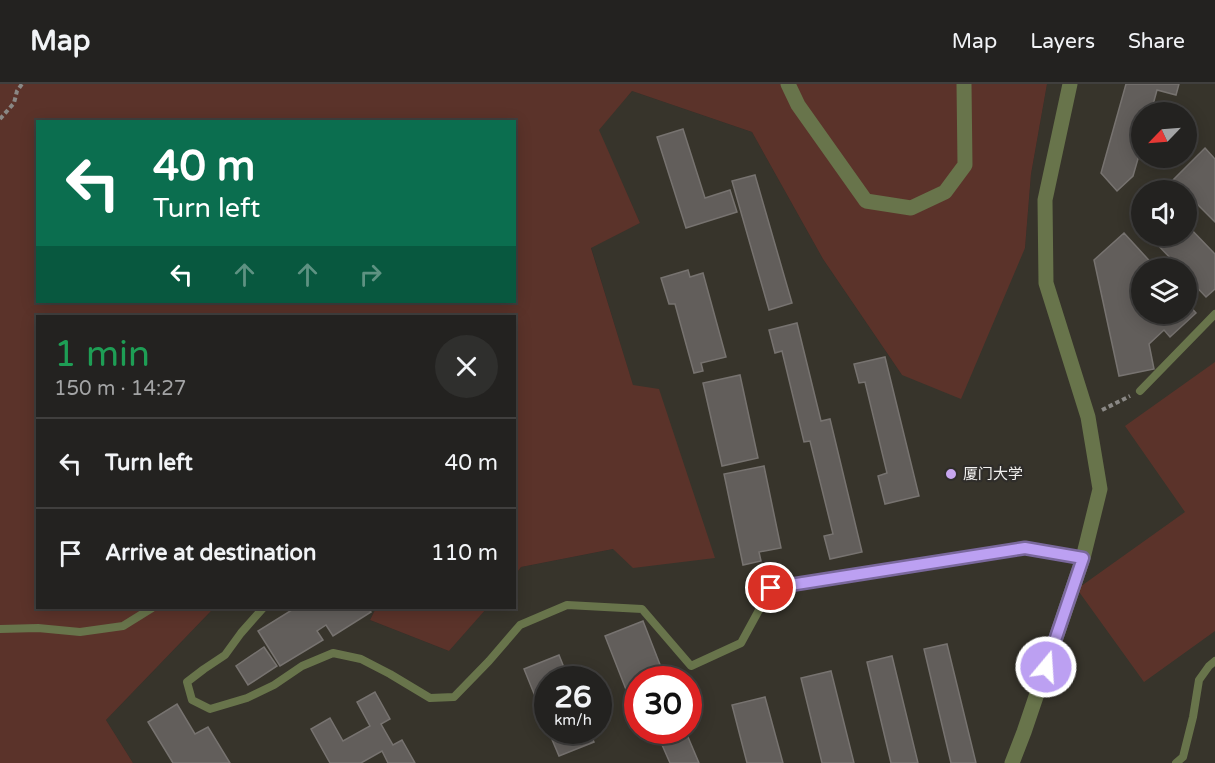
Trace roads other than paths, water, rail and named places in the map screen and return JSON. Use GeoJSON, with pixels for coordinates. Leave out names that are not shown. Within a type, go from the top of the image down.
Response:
{"type":"FeatureCollection","features":[{"type":"Feature","properties":{"kind":"street"},"geometry":{"type":"LineString","coordinates":[[788,84],[798,105],[866,201],[911,208],[945,192],[965,165],[964,84]]}},
{"type":"Feature","properties":{"kind":"street"},"geometry":{"type":"LineString","coordinates":[[1012,763],[1083,558],[1100,489],[1088,417],[1046,283],[1045,201],[1070,84]]}},
{"type":"Feature","properties":{"kind":"lane"},"geometry":{"type":"LineString","coordinates":[[1140,391],[1215,314]]}},
{"type":"Feature","properties":{"kind":"lane"},"geometry":{"type":"LineString","coordinates":[[262,609],[225,655],[187,682],[192,700],[210,709],[247,698],[274,685],[302,666],[333,653],[361,659],[430,698],[454,697],[520,625],[567,605],[642,609],[692,666],[741,643],[771,588],[1025,548],[1083,558]]}},
{"type":"Feature","properties":{"kind":"lane"},"geometry":{"type":"LineString","coordinates":[[0,629],[38,628],[80,632],[123,626],[150,609]]}},
{"type":"Feature","properties":{"kind":"lane"},"geometry":{"type":"LineString","coordinates":[[1176,763],[1184,757],[1199,680],[1215,661]]}},
{"type":"Feature","properties":{"kind":"place","name":"厦门大学"},"geometry":{"type":"Point","coordinates":[951,474]}}]}
